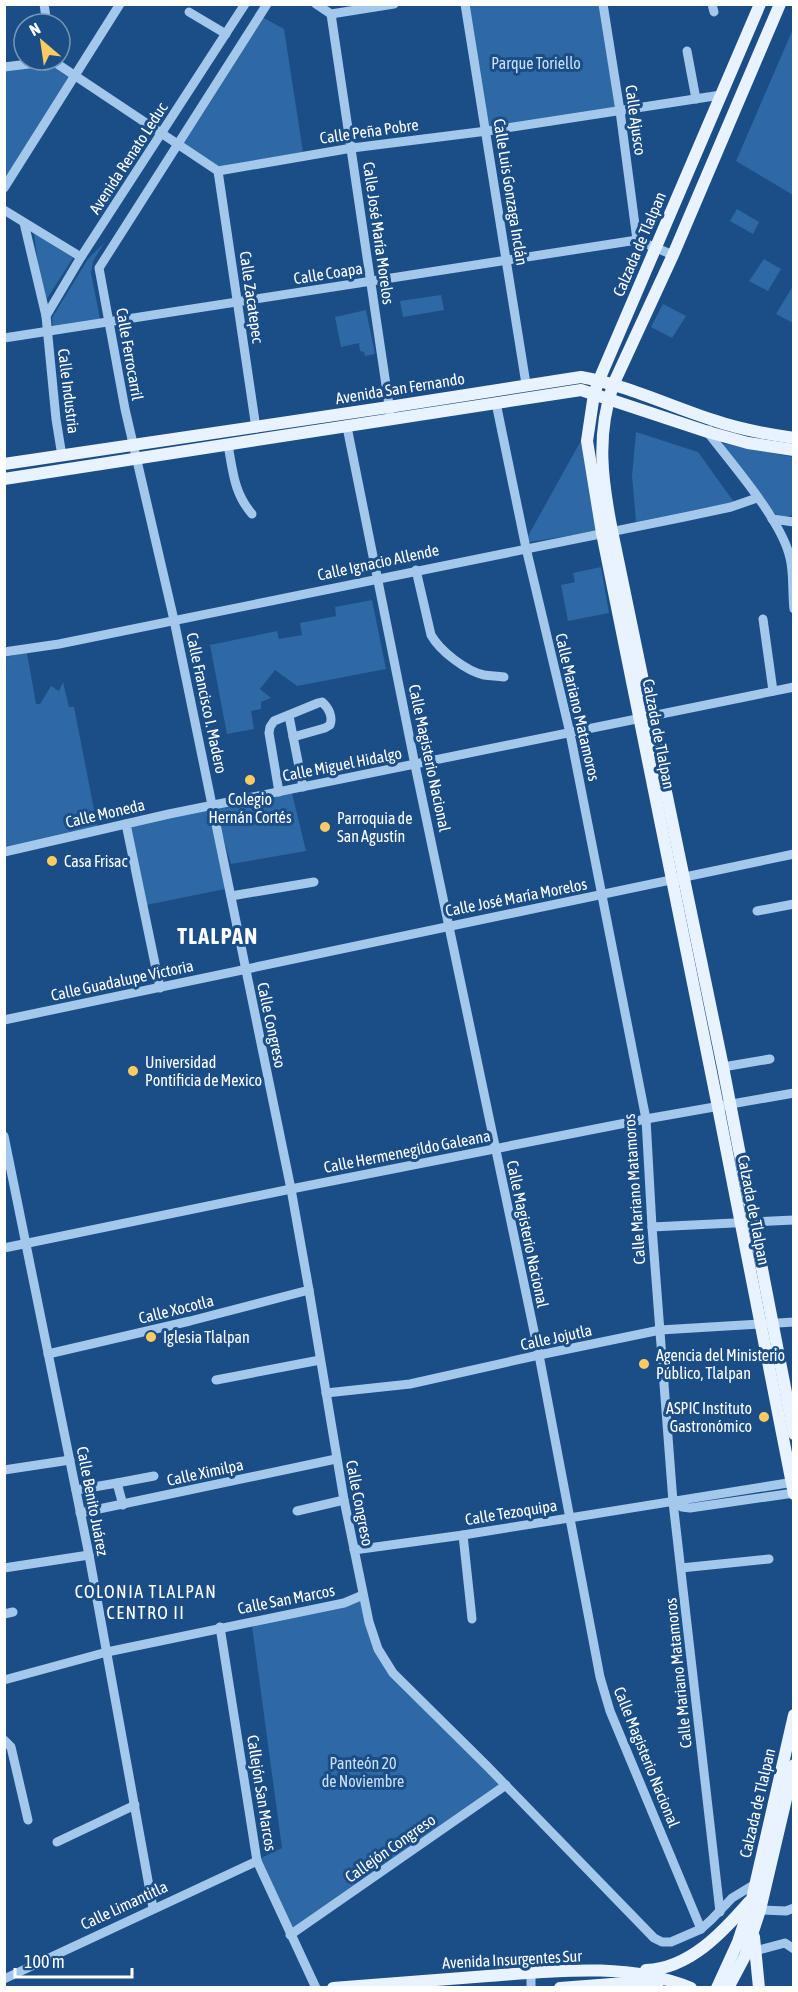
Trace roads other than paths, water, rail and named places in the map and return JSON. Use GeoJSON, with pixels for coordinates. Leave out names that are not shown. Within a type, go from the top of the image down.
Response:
{"type":"FeatureCollection","features":[{"type":"Feature","properties":{"kind":"main road","name":"Calzada de Tlalpan"},"geometry":{"type":"LineString","coordinates":[[760,4],[599,380],[594,394],[587,441],[677,879],[718,1107],[746,1223],[766,1324],[793,1489]]}},
{"type":"Feature","properties":{"kind":"main road","name":"Calzada de Tlalpan"},"geometry":{"type":"LineString","coordinates":[[607,532],[601,461],[608,399],[673,255],[780,4]]}},
{"type":"Feature","properties":{"kind":"main road","name":"Avenida San Fernando"},"geometry":{"type":"LineString","coordinates":[[4,479],[347,427],[390,414],[526,384],[581,377],[613,385],[748,443],[794,450]]}},
{"type":"Feature","properties":{"kind":"main road","name":"Avenida San Fernando"},"geometry":{"type":"LineString","coordinates":[[4,464],[256,428],[496,403],[581,390],[710,426],[794,438]]}},
{"type":"Feature","properties":{"kind":"main road","name":"Calzada de Tlalpan"},"geometry":{"type":"LineString","coordinates":[[677,879],[723,1066],[746,1223]]}},
{"type":"Feature","properties":{"kind":"main road","name":"Calzada de Tlalpan"},"geometry":{"type":"LineString","coordinates":[[766,1324],[794,1434]]}},
{"type":"Feature","properties":{"kind":"main road","name":"Calzada de Tlalpan"},"geometry":{"type":"LineString","coordinates":[[717,1988],[738,1942],[752,1899],[794,1714]]}},
{"type":"Feature","properties":{"kind":"main road","name":"Calzada de Tlalpan"},"geometry":{"type":"LineString","coordinates":[[728,1988],[745,1956],[760,1910],[794,1765]]}},
{"type":"Feature","properties":{"kind":"main road"},"geometry":{"type":"LineString","coordinates":[[626,1971],[651,1970],[673,1964],[692,1954],[719,1935],[752,1899]]}},
{"type":"Feature","properties":{"kind":"main road"},"geometry":{"type":"LineString","coordinates":[[754,1930],[759,1988]]}},
{"type":"Feature","properties":{"kind":"main road","name":"Avenida Insurgentes Sur"},"geometry":{"type":"LineString","coordinates":[[333,1988],[531,1973],[626,1971],[658,1976],[691,1988]]}},
{"type":"Feature","properties":{"kind":"main road","name":"Avenida Insurgentes Sur"},"geometry":{"type":"LineString","coordinates":[[560,1988],[625,1983],[658,1988]]}},
{"type":"Feature","properties":{"kind":"street"},"geometry":{"type":"LineString","coordinates":[[4,188],[120,4]]}},
{"type":"Feature","properties":{"kind":"street","name":"Avenida Renato Leduc"},"geometry":{"type":"LineString","coordinates":[[46,316],[81,257],[245,4]]}},
{"type":"Feature","properties":{"kind":"street","name":"Avenida Renato Leduc"},"geometry":{"type":"LineString","coordinates":[[99,268],[267,4]]}},
{"type":"Feature","properties":{"kind":"street"},"geometry":{"type":"LineString","coordinates":[[316,4],[331,15],[394,4]]}},
{"type":"Feature","properties":{"kind":"street","name":"Calle Luis Gonzaga Inclán"},"geometry":{"type":"LineString","coordinates":[[465,4],[526,384]]}},
{"type":"Feature","properties":{"kind":"street","name":"Calle Ajusco"},"geometry":{"type":"LineString","coordinates":[[603,4],[637,240]]}},
{"type":"Feature","properties":{"kind":"street"},"geometry":{"type":"LineString","coordinates":[[189,12],[226,34]]}},
{"type":"Feature","properties":{"kind":"street","name":"Calle José María Morelos"},"geometry":{"type":"LineString","coordinates":[[331,15],[390,414]]}},
{"type":"Feature","properties":{"kind":"street"},"geometry":{"type":"LineString","coordinates":[[687,51],[696,99]]}},
{"type":"Feature","properties":{"kind":"street"},"geometry":{"type":"LineString","coordinates":[[72,72],[218,171]]}},
{"type":"Feature","properties":{"kind":"street","name":"Calle Peña Pobre"},"geometry":{"type":"LineString","coordinates":[[218,171],[352,148],[487,131],[721,95]]}},
{"type":"Feature","properties":{"kind":"street","name":"Calle Zacatepec"},"geometry":{"type":"LineString","coordinates":[[218,171],[256,428]]}},
{"type":"Feature","properties":{"kind":"street"},"geometry":{"type":"LineString","coordinates":[[4,210],[81,257]]}},
{"type":"Feature","properties":{"kind":"street"},"geometry":{"type":"LineString","coordinates":[[24,223],[46,316],[46,331]]}},
{"type":"Feature","properties":{"kind":"street"},"geometry":{"type":"LineString","coordinates":[[637,240],[673,255]]}},
{"type":"Feature","properties":{"kind":"street","name":"Calle Coapa"},"geometry":{"type":"LineString","coordinates":[[4,338],[637,240]]}},
{"type":"Feature","properties":{"kind":"street","name":"Calle Ferrocarril"},"geometry":{"type":"LineString","coordinates":[[99,268],[133,444]]}},
{"type":"Feature","properties":{"kind":"street","name":"Calle Industria"},"geometry":{"type":"LineString","coordinates":[[46,331],[62,456]]}},
{"type":"Feature","properties":{"kind":"street","name":"Calle Mariano Matamoros"},"geometry":{"type":"LineString","coordinates":[[496,403],[526,548],[570,733],[646,1119],[673,1502],[720,1912]]}},
{"type":"Feature","properties":{"kind":"street"},"geometry":{"type":"LineString","coordinates":[[710,426],[783,539],[790,558],[794,609]]}},
{"type":"Feature","properties":{"kind":"street","name":"Calle Magisterio Nacional"},"geometry":{"type":"LineString","coordinates":[[347,427],[538,1355],[600,1677],[610,1711],[700,1929]]}},
{"type":"Feature","properties":{"kind":"street","name":"Calle Francisco I. Madero"},"geometry":{"type":"LineString","coordinates":[[133,444],[174,620],[245,968]]}},
{"type":"Feature","properties":{"kind":"street"},"geometry":{"type":"LineString","coordinates":[[228,445],[238,493],[241,501],[252,514]]}},
{"type":"Feature","properties":{"kind":"street","name":"Calle Ignacio Allende"},"geometry":{"type":"LineString","coordinates":[[4,652],[59,644],[731,507],[757,498]]}},
{"type":"Feature","properties":{"kind":"street"},"geometry":{"type":"LineString","coordinates":[[772,519],[794,522]]}},
{"type":"Feature","properties":{"kind":"street"},"geometry":{"type":"LineString","coordinates":[[790,558],[794,547]]}},
{"type":"Feature","properties":{"kind":"street"},"geometry":{"type":"LineString","coordinates":[[416,570],[431,635],[436,643],[447,654],[482,675],[504,677]]}},
{"type":"Feature","properties":{"kind":"street"},"geometry":{"type":"LineString","coordinates":[[763,619],[773,691]]}},
{"type":"Feature","properties":{"kind":"street","name":"Calle Miguel Hidalgo"},"geometry":{"type":"LineString","coordinates":[[213,805],[794,687]]}},
{"type":"Feature","properties":{"kind":"street"},"geometry":{"type":"LineString","coordinates":[[279,792],[268,734],[270,726],[274,721],[322,702],[331,715],[330,725],[293,737]]}},
{"type":"Feature","properties":{"kind":"street"},"geometry":{"type":"LineString","coordinates":[[289,716],[303,787]]}},
{"type":"Feature","properties":{"kind":"street","name":"Calle Moneda"},"geometry":{"type":"LineString","coordinates":[[4,852],[213,805]]}},
{"type":"Feature","properties":{"kind":"street"},"geometry":{"type":"LineString","coordinates":[[126,824],[160,988]]}},
{"type":"Feature","properties":{"kind":"street","name":"Calle José María Morelos"},"geometry":{"type":"LineString","coordinates":[[245,968],[794,854]]}},
{"type":"Feature","properties":{"kind":"street"},"geometry":{"type":"LineString","coordinates":[[231,896],[314,882]]}},
{"type":"Feature","properties":{"kind":"street"},"geometry":{"type":"LineString","coordinates":[[757,911],[794,904]]}},
{"type":"Feature","properties":{"kind":"street","name":"Calle Guadalupe Victoria"},"geometry":{"type":"LineString","coordinates":[[4,1020],[245,968]]}},
{"type":"Feature","properties":{"kind":"street","name":"Calle Congreso"},"geometry":{"type":"LineString","coordinates":[[245,968],[291,1189],[344,1500],[369,1622],[378,1648],[393,1673],[506,1785],[654,1938],[662,1942],[671,1942],[700,1929]]}},
{"type":"Feature","properties":{"kind":"street"},"geometry":{"type":"LineString","coordinates":[[723,1066],[770,1059]]}},
{"type":"Feature","properties":{"kind":"street","name":"Calle Hermenegildo Galeana"},"geometry":{"type":"LineString","coordinates":[[4,1248],[646,1119],[794,1093]]}},
{"type":"Feature","properties":{"kind":"street","name":"Calle Benito Juárez"},"geometry":{"type":"LineString","coordinates":[[4,1137],[89,1556],[153,1908]]}},
{"type":"Feature","properties":{"kind":"street"},"geometry":{"type":"LineString","coordinates":[[652,1227],[794,1220]]}},
{"type":"Feature","properties":{"kind":"street","name":"Calle Xocotla"},"geometry":{"type":"LineString","coordinates":[[48,1354],[309,1290]]}},
{"type":"Feature","properties":{"kind":"street","name":"Calle Jojutla"},"geometry":{"type":"LineString","coordinates":[[326,1393],[410,1384],[660,1330],[794,1322]]}},
{"type":"Feature","properties":{"kind":"street"},"geometry":{"type":"LineString","coordinates":[[216,1380],[320,1360]]}},
{"type":"Feature","properties":{"kind":"street","name":"Calle Ximilpa"},"geometry":{"type":"LineString","coordinates":[[80,1513],[336,1459]]}},
{"type":"Feature","properties":{"kind":"street"},"geometry":{"type":"LineString","coordinates":[[4,1470],[70,1460]]}},
{"type":"Feature","properties":{"kind":"street"},"geometry":{"type":"LineString","coordinates":[[76,1490],[154,1476]]}},
{"type":"Feature","properties":{"kind":"street"},"geometry":{"type":"LineString","coordinates":[[117,1483],[123,1505]]}},
{"type":"Feature","properties":{"kind":"street","name":"Calle Tezoquipa"},"geometry":{"type":"LineString","coordinates":[[354,1550],[463,1536],[673,1502],[793,1489]]}},
{"type":"Feature","properties":{"kind":"street"},"geometry":{"type":"LineString","coordinates":[[297,1511],[344,1500]]}},
{"type":"Feature","properties":{"kind":"street"},"geometry":{"type":"LineString","coordinates":[[463,1536],[471,1619]]}},
{"type":"Feature","properties":{"kind":"street"},"geometry":{"type":"LineString","coordinates":[[4,1568],[89,1556]]}},
{"type":"Feature","properties":{"kind":"street"},"geometry":{"type":"LineString","coordinates":[[681,1568],[769,1558]]}},
{"type":"Feature","properties":{"kind":"street","name":"Calle San Marcos"},"geometry":{"type":"LineString","coordinates":[[4,1680],[107,1652],[344,1603],[363,1595]]}},
{"type":"Feature","properties":{"kind":"street","name":"Callejón San Marcos"},"geometry":{"type":"LineString","coordinates":[[220,1627],[257,1861],[316,1988]]}},
{"type":"Feature","properties":{"kind":"street"},"geometry":{"type":"LineString","coordinates":[[4,1740],[11,1747],[28,1820]]}},
{"type":"Feature","properties":{"kind":"street","name":"Callejón Congreso"},"geometry":{"type":"LineString","coordinates":[[290,1935],[506,1785]]}},
{"type":"Feature","properties":{"kind":"street"},"geometry":{"type":"LineString","coordinates":[[57,1842],[135,1804]]}},
{"type":"Feature","properties":{"kind":"street","name":"Calle Limantitla"},"geometry":{"type":"LineString","coordinates":[[4,1979],[257,1861]]}},
{"type":"Feature","properties":{"kind":"street"},"geometry":{"type":"LineString","coordinates":[[700,1929],[732,1898],[755,1884]]}},
{"type":"Feature","properties":{"kind":"street"},"geometry":{"type":"LineString","coordinates":[[760,1910],[786,1911],[794,1908]]}},
{"type":"Feature","properties":{"kind":"street"},"geometry":{"type":"LineString","coordinates":[[755,1951],[785,1943],[794,1949]]}},
{"type":"Feature","properties":{"kind":"street"},"geometry":{"type":"LineString","coordinates":[[531,1973],[531,1988]]}},
{"type":"Feature","properties":{"kind":"place","name":"Colegio Hernán Cortés"},"geometry":{"type":"Point","coordinates":[250,780]}},
{"type":"Feature","properties":{"kind":"place","name":"Parroquia de San Agustín"},"geometry":{"type":"Point","coordinates":[325,827]}},
{"type":"Feature","properties":{"kind":"place","name":"Casa Frisac"},"geometry":{"type":"Point","coordinates":[52,861]}},
{"type":"Feature","properties":{"kind":"place","name":"Universidad Pontificia de Mexico"},"geometry":{"type":"Point","coordinates":[133,1071]}},
{"type":"Feature","properties":{"kind":"place","name":"Iglesia Tlalpan"},"geometry":{"type":"Point","coordinates":[151,1337]}},
{"type":"Feature","properties":{"kind":"place","name":"Agencia del Ministerio Público, Tlalpan"},"geometry":{"type":"Point","coordinates":[644,1364]}},
{"type":"Feature","properties":{"kind":"place","name":"ASPIC Instituto Gastronómico"},"geometry":{"type":"Point","coordinates":[764,1417]}},
{"type":"Feature","properties":{"kind":"district","name":"TLALPAN"},"geometry":{"type":"Point","coordinates":[218,936]}},
{"type":"Feature","properties":{"kind":"district","name":"COLONIA TLALPAN CENTRO II"},"geometry":{"type":"Point","coordinates":[146,1602]}},
{"type":"Feature","properties":{"kind":"park label","name":"Parque Toriello"},"geometry":{"type":"Point","coordinates":[536,63]}},
{"type":"Feature","properties":{"kind":"park label","name":"Panteón 20 de Noviembre"},"geometry":{"type":"Point","coordinates":[363,1772]}}]}
